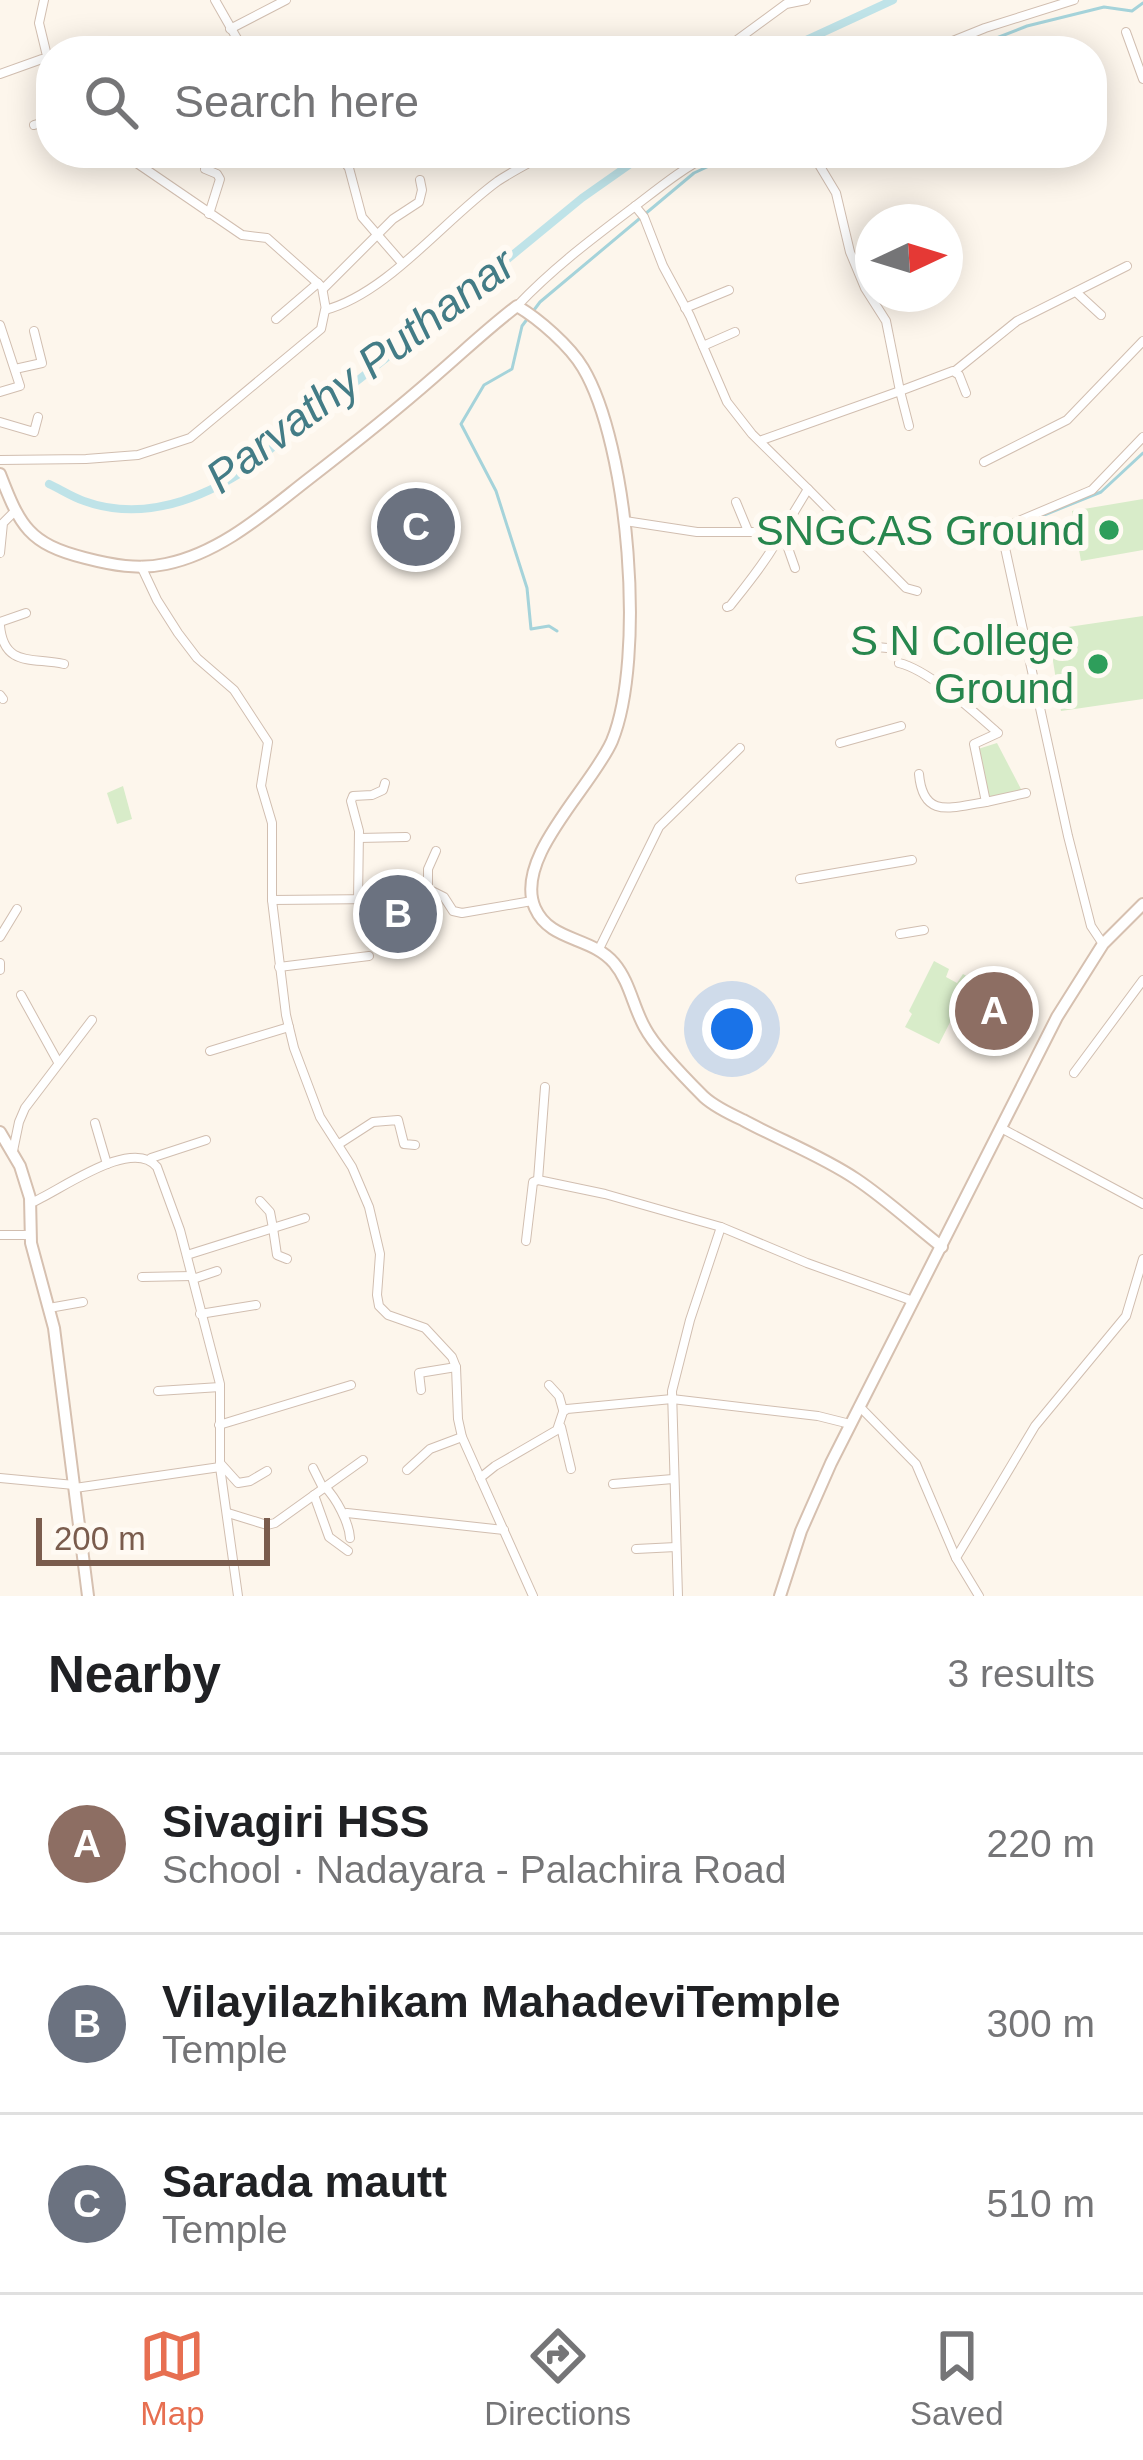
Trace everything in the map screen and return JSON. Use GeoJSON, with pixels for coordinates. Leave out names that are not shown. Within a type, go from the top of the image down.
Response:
{"type":"FeatureCollection","features":[{"type":"Feature","properties":{"kind":"main road"},"geometry":{"type":"LineString","coordinates":[[0,474],[14,512],[32,535],[64,553],[116,566],[166,564],[218,543],[267,514],[518,306],[530,314],[581,364],[602,408],[626,530],[628,584],[626,694],[603,758],[535,862],[532,901],[546,926],[599,949],[615,963],[646,1030],[707,1101],[856,1178],[942,1247]]}},
{"type":"Feature","properties":{"kind":"main road"},"geometry":{"type":"LineString","coordinates":[[780,1596],[808,1515],[850,1424],[1057,1017],[1102,944],[1143,904]]}},
{"type":"Feature","properties":{"kind":"main road"},"geometry":{"type":"LineString","coordinates":[[0,1132],[31,1203],[31,1235],[49,1308],[70,1434],[88,1596]]}},
{"type":"Feature","properties":{"kind":"street"},"geometry":{"type":"LineString","coordinates":[[42,36],[39,23],[44,0]]}},
{"type":"Feature","properties":{"kind":"street"},"geometry":{"type":"LineString","coordinates":[[214,0],[235,36]]}},
{"type":"Feature","properties":{"kind":"street"},"geometry":{"type":"LineString","coordinates":[[230,28],[286,0]]}},
{"type":"Feature","properties":{"kind":"street"},"geometry":{"type":"LineString","coordinates":[[742,36],[786,4],[806,0]]}},
{"type":"Feature","properties":{"kind":"street"},"geometry":{"type":"LineString","coordinates":[[965,36],[1074,0]]}},
{"type":"Feature","properties":{"kind":"street"},"geometry":{"type":"LineString","coordinates":[[1126,32],[1143,79]]}},
{"type":"Feature","properties":{"kind":"street"},"geometry":{"type":"LineString","coordinates":[[0,74],[36,62]]}},
{"type":"Feature","properties":{"kind":"street"},"geometry":{"type":"LineString","coordinates":[[0,460],[138,455],[190,439],[321,329],[326,310],[321,286],[267,238],[245,236],[143,168]]}},
{"type":"Feature","properties":{"kind":"street"},"geometry":{"type":"LineString","coordinates":[[349,168],[362,218],[402,262]]}},
{"type":"Feature","properties":{"kind":"street"},"geometry":{"type":"LineString","coordinates":[[326,310],[368,290],[499,181],[521,168]]}},
{"type":"Feature","properties":{"kind":"street"},"geometry":{"type":"LineString","coordinates":[[518,306],[555,268],[684,168]]}},
{"type":"Feature","properties":{"kind":"street"},"geometry":{"type":"LineString","coordinates":[[821,168],[841,204],[850,252],[886,321],[909,426]]}},
{"type":"Feature","properties":{"kind":"street"},"geometry":{"type":"LineString","coordinates":[[205,170],[220,179],[209,214]]}},
{"type":"Feature","properties":{"kind":"street"},"geometry":{"type":"LineString","coordinates":[[276,319],[419,202],[420,180]]}},
{"type":"Feature","properties":{"kind":"street"},"geometry":{"type":"LineString","coordinates":[[635,206],[727,402],[752,434],[906,588],[917,591]]}},
{"type":"Feature","properties":{"kind":"street"},"geometry":{"type":"LineString","coordinates":[[762,440],[955,371],[1017,321],[1127,266]]}},
{"type":"Feature","properties":{"kind":"street"},"geometry":{"type":"LineString","coordinates":[[685,308],[729,290]]}},
{"type":"Feature","properties":{"kind":"street"},"geometry":{"type":"LineString","coordinates":[[1076,292],[1101,316]]}},
{"type":"Feature","properties":{"kind":"street"},"geometry":{"type":"LineString","coordinates":[[0,325],[20,387],[0,392]]}},
{"type":"Feature","properties":{"kind":"street"},"geometry":{"type":"LineString","coordinates":[[15,369],[42,363],[34,331]]}},
{"type":"Feature","properties":{"kind":"street"},"geometry":{"type":"LineString","coordinates":[[703,346],[735,332]]}},
{"type":"Feature","properties":{"kind":"street"},"geometry":{"type":"LineString","coordinates":[[984,462],[1067,419],[1143,341]]}},
{"type":"Feature","properties":{"kind":"street"},"geometry":{"type":"LineString","coordinates":[[955,371],[966,393]]}},
{"type":"Feature","properties":{"kind":"street"},"geometry":{"type":"LineString","coordinates":[[0,422],[34,432],[38,417]]}},
{"type":"Feature","properties":{"kind":"street"},"geometry":{"type":"LineString","coordinates":[[1102,944],[1091,926],[1068,836],[1002,534],[1014,523],[1092,490],[1143,437]]}},
{"type":"Feature","properties":{"kind":"street"},"geometry":{"type":"LineString","coordinates":[[727,607],[776,543],[808,490]]}},
{"type":"Feature","properties":{"kind":"street"},"geometry":{"type":"LineString","coordinates":[[736,502],[748,531]]}},
{"type":"Feature","properties":{"kind":"street"},"geometry":{"type":"LineString","coordinates":[[0,553],[3,523],[14,512]]}},
{"type":"Feature","properties":{"kind":"street"},"geometry":{"type":"LineString","coordinates":[[623,521],[697,532],[781,530]]}},
{"type":"Feature","properties":{"kind":"street"},"geometry":{"type":"LineString","coordinates":[[781,530],[795,568]]}},
{"type":"Feature","properties":{"kind":"street"},"geometry":{"type":"LineString","coordinates":[[141,566],[178,633],[197,658],[234,690],[268,742],[261,786],[273,830],[272,900],[289,1027],[320,1117],[363,1191],[377,1240],[379,1306],[388,1315],[425,1328],[445,1346],[456,1367],[462,1436],[533,1596]]}},
{"type":"Feature","properties":{"kind":"street"},"geometry":{"type":"LineString","coordinates":[[26,613],[0,624],[4,645],[18,658],[64,664]]}},
{"type":"Feature","properties":{"kind":"street"},"geometry":{"type":"LineString","coordinates":[[866,646],[898,649]]}},
{"type":"Feature","properties":{"kind":"street"},"geometry":{"type":"LineString","coordinates":[[899,663],[976,712],[998,733],[974,744],[986,802]]}},
{"type":"Feature","properties":{"kind":"street"},"geometry":{"type":"LineString","coordinates":[[840,743],[901,727]]}},
{"type":"Feature","properties":{"kind":"street"},"geometry":{"type":"LineString","coordinates":[[599,949],[659,826],[740,748]]}},
{"type":"Feature","properties":{"kind":"street"},"geometry":{"type":"LineString","coordinates":[[919,774],[930,805],[942,809],[1026,793]]}},
{"type":"Feature","properties":{"kind":"street"},"geometry":{"type":"LineString","coordinates":[[358,900],[359,838],[351,798],[375,794],[385,783]]}},
{"type":"Feature","properties":{"kind":"street"},"geometry":{"type":"LineString","coordinates":[[359,838],[406,837]]}},
{"type":"Feature","properties":{"kind":"street"},"geometry":{"type":"LineString","coordinates":[[428,891],[428,868],[436,851]]}},
{"type":"Feature","properties":{"kind":"street"},"geometry":{"type":"LineString","coordinates":[[800,879],[912,860]]}},
{"type":"Feature","properties":{"kind":"street"},"geometry":{"type":"LineString","coordinates":[[272,900],[358,900],[428,891],[442,895],[458,913],[532,901]]}},
{"type":"Feature","properties":{"kind":"street"},"geometry":{"type":"LineString","coordinates":[[382,898],[386,944]]}},
{"type":"Feature","properties":{"kind":"street"},"geometry":{"type":"LineString","coordinates":[[0,937],[17,909]]}},
{"type":"Feature","properties":{"kind":"street"},"geometry":{"type":"LineString","coordinates":[[900,934],[924,930]]}},
{"type":"Feature","properties":{"kind":"street"},"geometry":{"type":"LineString","coordinates":[[279,967],[369,956]]}},
{"type":"Feature","properties":{"kind":"street"},"geometry":{"type":"LineString","coordinates":[[1074,1073],[1143,980]]}},
{"type":"Feature","properties":{"kind":"street"},"geometry":{"type":"LineString","coordinates":[[22,995],[58,1062]]}},
{"type":"Feature","properties":{"kind":"street"},"geometry":{"type":"LineString","coordinates":[[13,1153],[25,1108],[92,1020]]}},
{"type":"Feature","properties":{"kind":"street"},"geometry":{"type":"LineString","coordinates":[[210,1052],[289,1027]]}},
{"type":"Feature","properties":{"kind":"street"},"geometry":{"type":"LineString","coordinates":[[538,1180],[545,1087]]}},
{"type":"Feature","properties":{"kind":"street"},"geometry":{"type":"LineString","coordinates":[[339,1144],[373,1122],[398,1120],[404,1144],[415,1145]]}},
{"type":"Feature","properties":{"kind":"street"},"geometry":{"type":"LineString","coordinates":[[95,1123],[107,1164]]}},
{"type":"Feature","properties":{"kind":"street"},"geometry":{"type":"LineString","coordinates":[[1001,1128],[1143,1204]]}},
{"type":"Feature","properties":{"kind":"street"},"geometry":{"type":"LineString","coordinates":[[31,1203],[107,1164],[135,1156],[149,1159],[206,1140]]}},
{"type":"Feature","properties":{"kind":"street"},"geometry":{"type":"LineString","coordinates":[[149,1159],[159,1173],[187,1256],[220,1387],[219,1464],[238,1596]]}},
{"type":"Feature","properties":{"kind":"street"},"geometry":{"type":"LineString","coordinates":[[526,1240],[533,1181],[538,1180],[721,1227],[914,1301]]}},
{"type":"Feature","properties":{"kind":"street"},"geometry":{"type":"LineString","coordinates":[[260,1201],[271,1212],[277,1255],[287,1258]]}},
{"type":"Feature","properties":{"kind":"street"},"geometry":{"type":"LineString","coordinates":[[187,1256],[304,1218]]}},
{"type":"Feature","properties":{"kind":"street"},"geometry":{"type":"LineString","coordinates":[[678,1596],[672,1400],[690,1320],[721,1227]]}},
{"type":"Feature","properties":{"kind":"street"},"geometry":{"type":"LineString","coordinates":[[0,1234],[31,1235]]}},
{"type":"Feature","properties":{"kind":"street"},"geometry":{"type":"LineString","coordinates":[[956,1558],[1035,1426],[1126,1316],[1143,1259]]}},
{"type":"Feature","properties":{"kind":"street"},"geometry":{"type":"LineString","coordinates":[[142,1277],[193,1279],[215,1274]]}},
{"type":"Feature","properties":{"kind":"street"},"geometry":{"type":"LineString","coordinates":[[49,1308],[83,1302]]}},
{"type":"Feature","properties":{"kind":"street"},"geometry":{"type":"LineString","coordinates":[[200,1313],[256,1305]]}},
{"type":"Feature","properties":{"kind":"street"},"geometry":{"type":"LineString","coordinates":[[421,1390],[419,1373],[456,1367]]}},
{"type":"Feature","properties":{"kind":"street"},"geometry":{"type":"LineString","coordinates":[[549,1384],[563,1405],[561,1425],[571,1469]]}},
{"type":"Feature","properties":{"kind":"street"},"geometry":{"type":"LineString","coordinates":[[219,1425],[351,1385]]}},
{"type":"Feature","properties":{"kind":"street"},"geometry":{"type":"LineString","coordinates":[[158,1391],[220,1387]]}},
{"type":"Feature","properties":{"kind":"street"},"geometry":{"type":"LineString","coordinates":[[563,1412],[672,1400],[818,1416],[850,1424]]}},
{"type":"Feature","properties":{"kind":"street"},"geometry":{"type":"LineString","coordinates":[[860,1406],[916,1464],[956,1558],[979,1596]]}},
{"type":"Feature","properties":{"kind":"street"},"geometry":{"type":"LineString","coordinates":[[480,1478],[561,1425]]}},
{"type":"Feature","properties":{"kind":"street"},"geometry":{"type":"LineString","coordinates":[[406,1470],[430,1449],[462,1436]]}},
{"type":"Feature","properties":{"kind":"street"},"geometry":{"type":"LineString","coordinates":[[226,1513],[271,1525],[363,1460]]}},
{"type":"Feature","properties":{"kind":"street"},"geometry":{"type":"LineString","coordinates":[[0,1478],[75,1487],[219,1464]]}},
{"type":"Feature","properties":{"kind":"street"},"geometry":{"type":"LineString","coordinates":[[219,1464],[238,1483],[267,1471]]}},
{"type":"Feature","properties":{"kind":"street"},"geometry":{"type":"LineString","coordinates":[[313,1468],[347,1524],[350,1538]]}},
{"type":"Feature","properties":{"kind":"street"},"geometry":{"type":"LineString","coordinates":[[613,1484],[673,1479]]}},
{"type":"Feature","properties":{"kind":"street"},"geometry":{"type":"LineString","coordinates":[[314,1495],[328,1535],[348,1551]]}},
{"type":"Feature","properties":{"kind":"street"},"geometry":{"type":"LineString","coordinates":[[347,1513],[505,1531]]}},
{"type":"Feature","properties":{"kind":"street"},"geometry":{"type":"LineString","coordinates":[[636,1549],[676,1547]]}},
{"type":"Feature","properties":{"kind":"green space","name":"SNGCAS Ground"},"geometry":{"type":"Polygon","coordinates":[[[1143,499],[1143,550],[1081,561],[1072,511],[1143,499]]]}},
{"type":"Feature","properties":{"kind":"green space","name":"S N College Ground"},"geometry":{"type":"Polygon","coordinates":[[[1143,616],[1143,699],[1061,711],[1048,630],[1143,616]]]}},
{"type":"Feature","properties":{"kind":"green space"},"geometry":{"type":"Polygon","coordinates":[[[997,743],[1022,791],[989,798],[978,749],[997,743]]]}},
{"type":"Feature","properties":{"kind":"green space"},"geometry":{"type":"Polygon","coordinates":[[[123,786],[132,819],[117,824],[107,793],[123,786]]]}},
{"type":"Feature","properties":{"kind":"green space"},"geometry":{"type":"Polygon","coordinates":[[[934,961],[949,969],[946,977],[957,983],[963,974],[972,979],[939,1044],[905,1027],[934,961]]]}},
{"type":"Feature","properties":{"kind":"waterway","name":"Parvathy Puthanar"},"geometry":{"type":"LineString","coordinates":[[815,36],[893,0]]}},
{"type":"Feature","properties":{"kind":"waterway"},"geometry":{"type":"LineString","coordinates":[[1001,36],[1104,7],[1132,11],[1143,3]]}},
{"type":"Feature","properties":{"kind":"waterway","name":"Parvathy Puthanar"},"geometry":{"type":"LineString","coordinates":[[49,484],[84,501],[125,509],[184,501],[221,484],[625,168]]}},
{"type":"Feature","properties":{"kind":"waterway"},"geometry":{"type":"LineString","coordinates":[[557,631],[549,626],[531,629],[527,588],[496,491],[461,424],[484,385],[512,369],[522,326],[540,302],[705,168]]}},
{"type":"Feature","properties":{"kind":"waterway"},"geometry":{"type":"LineString","coordinates":[[1017,526],[1101,492],[1143,453]]}},
{"type":"Feature","properties":{"kind":"waterway"},"geometry":{"type":"LineString","coordinates":[[993,543],[997,541]]}},
{"type":"Feature","properties":{"kind":"place","name":"Sarada mautt"},"geometry":{"type":"Point","coordinates":[416,527]}},
{"type":"Feature","properties":{"kind":"place","name":"SNGCAS Ground"},"geometry":{"type":"Point","coordinates":[1109,530]}},
{"type":"Feature","properties":{"kind":"place","name":"S N College Ground"},"geometry":{"type":"Point","coordinates":[1098,664]}},
{"type":"Feature","properties":{"kind":"place","name":"Vilayilazhikam MahadeviTemple"},"geometry":{"type":"Point","coordinates":[398,914]}},
{"type":"Feature","properties":{"kind":"place","name":"Sivagiri HSS"},"geometry":{"type":"Point","coordinates":[994,1011]}}]}
